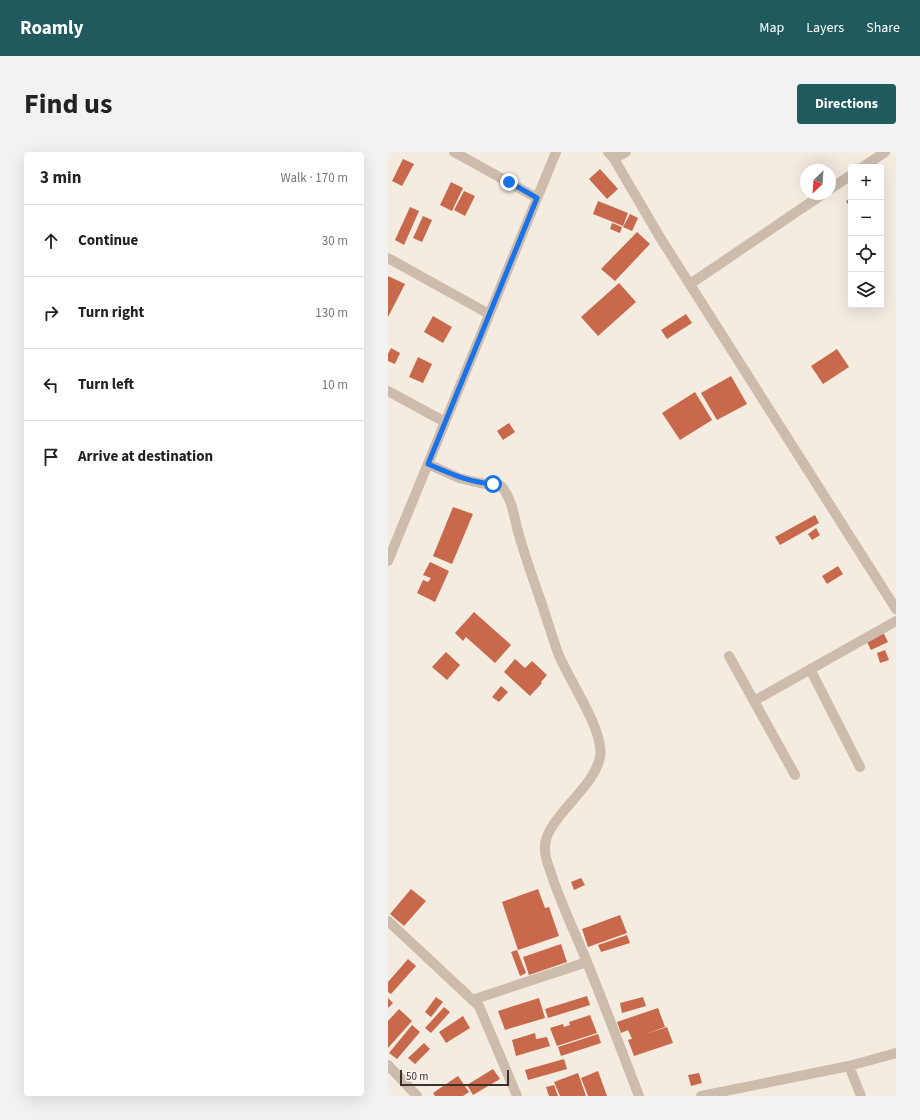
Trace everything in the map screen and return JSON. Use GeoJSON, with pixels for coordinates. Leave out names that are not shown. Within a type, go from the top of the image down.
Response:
{"type":"FeatureCollection","features":[{"type":"Feature","properties":{"kind":"street"},"geometry":{"type":"LineString","coordinates":[[454,152],[537,198]]}},
{"type":"Feature","properties":{"kind":"street"},"geometry":{"type":"LineString","coordinates":[[388,561],[392,538],[428,464],[556,152]]}},
{"type":"Feature","properties":{"kind":"street"},"geometry":{"type":"LineString","coordinates":[[626,152],[611,155],[661,239],[896,609]]}},
{"type":"Feature","properties":{"kind":"street"},"geometry":{"type":"LineString","coordinates":[[867,164],[885,152]]}},
{"type":"Feature","properties":{"kind":"street"},"geometry":{"type":"LineString","coordinates":[[836,185],[848,177]]}},
{"type":"Feature","properties":{"kind":"street"},"geometry":{"type":"LineString","coordinates":[[690,284],[814,200]]}},
{"type":"Feature","properties":{"kind":"street"},"geometry":{"type":"LineString","coordinates":[[388,258],[489,314]]}},
{"type":"Feature","properties":{"kind":"street"},"geometry":{"type":"LineString","coordinates":[[388,391],[445,422]]}},
{"type":"Feature","properties":{"kind":"street"},"geometry":{"type":"LineString","coordinates":[[428,464],[459,478],[501,486],[506,491],[519,535],[559,654],[592,721],[599,739],[600,755],[597,768],[588,783],[553,825],[546,838],[544,848],[546,859],[558,892],[639,1096]]}},
{"type":"Feature","properties":{"kind":"street"},"geometry":{"type":"LineString","coordinates":[[754,701],[896,621]]}},
{"type":"Feature","properties":{"kind":"street"},"geometry":{"type":"LineString","coordinates":[[730,656],[794,775]]}},
{"type":"Feature","properties":{"kind":"street"},"geometry":{"type":"LineString","coordinates":[[810,669],[860,767]]}},
{"type":"Feature","properties":{"kind":"street"},"geometry":{"type":"LineString","coordinates":[[388,921],[479,1006],[517,1096]]}},
{"type":"Feature","properties":{"kind":"street"},"geometry":{"type":"LineString","coordinates":[[472,1000],[587,962]]}},
{"type":"Feature","properties":{"kind":"street"},"geometry":{"type":"LineString","coordinates":[[701,1096],[745,1092],[896,1053]]}},
{"type":"Feature","properties":{"kind":"street"},"geometry":{"type":"LineString","coordinates":[[388,1065],[417,1096]]}},
{"type":"Feature","properties":{"kind":"street"},"geometry":{"type":"LineString","coordinates":[[849,1066],[861,1096]]}},
{"type":"Feature","properties":{"kind":"building"},"geometry":{"type":"Polygon","coordinates":[[[403,159],[414,164],[402,186],[392,181],[403,159]]]}},
{"type":"Feature","properties":{"kind":"building"},"geometry":{"type":"Polygon","coordinates":[[[600,169],[618,189],[607,199],[589,179],[600,169]]]}},
{"type":"Feature","properties":{"kind":"building"},"geometry":{"type":"Polygon","coordinates":[[[451,182],[463,188],[452,211],[440,205],[451,182]]]}},
{"type":"Feature","properties":{"kind":"building"},"geometry":{"type":"Polygon","coordinates":[[[464,191],[475,196],[465,216],[454,210],[464,191]]]}},
{"type":"Feature","properties":{"kind":"building"},"geometry":{"type":"Polygon","coordinates":[[[598,201],[628,213],[623,226],[593,214],[598,201]]]}},
{"type":"Feature","properties":{"kind":"building"},"geometry":{"type":"Polygon","coordinates":[[[410,207],[419,211],[404,245],[395,240],[410,207]]]}},
{"type":"Feature","properties":{"kind":"building"},"geometry":{"type":"Polygon","coordinates":[[[630,214],[638,218],[632,231],[623,227],[630,214]]]}},
{"type":"Feature","properties":{"kind":"building"},"geometry":{"type":"Polygon","coordinates":[[[423,216],[432,220],[422,242],[413,238],[423,216]]]}},
{"type":"Feature","properties":{"kind":"building"},"geometry":{"type":"Polygon","coordinates":[[[612,223],[622,227],[620,233],[610,229],[612,223]]]}},
{"type":"Feature","properties":{"kind":"building"},"geometry":{"type":"Polygon","coordinates":[[[637,232],[650,244],[615,281],[601,269],[637,232]]]}},
{"type":"Feature","properties":{"kind":"building"},"geometry":{"type":"Polygon","coordinates":[[[388,276],[405,284],[388,317],[388,276]]]}},
{"type":"Feature","properties":{"kind":"building"},"geometry":{"type":"Polygon","coordinates":[[[619,283],[636,302],[598,336],[581,317],[619,283]]]}},
{"type":"Feature","properties":{"kind":"building"},"geometry":{"type":"Polygon","coordinates":[[[686,314],[692,323],[667,339],[661,330],[686,314]]]}},
{"type":"Feature","properties":{"kind":"building"},"geometry":{"type":"Polygon","coordinates":[[[433,316],[452,327],[443,343],[424,332],[433,316]]]}},
{"type":"Feature","properties":{"kind":"building"},"geometry":{"type":"Polygon","coordinates":[[[391,348],[400,353],[395,364],[388,361],[388,354],[391,348]]]}},
{"type":"Feature","properties":{"kind":"building"},"geometry":{"type":"Polygon","coordinates":[[[837,349],[849,367],[823,384],[811,366],[837,349]]]}},
{"type":"Feature","properties":{"kind":"building"},"geometry":{"type":"Polygon","coordinates":[[[418,357],[432,364],[423,383],[409,377],[418,357]]]}},
{"type":"Feature","properties":{"kind":"building"},"geometry":{"type":"Polygon","coordinates":[[[731,376],[747,404],[717,420],[701,393],[731,376]]]}},
{"type":"Feature","properties":{"kind":"building"},"geometry":{"type":"Polygon","coordinates":[[[695,392],[712,420],[680,440],[662,413],[695,392]]]}},
{"type":"Feature","properties":{"kind":"building"},"geometry":{"type":"Polygon","coordinates":[[[509,423],[515,432],[503,440],[497,431],[509,423]]]}},
{"type":"Feature","properties":{"kind":"building"},"geometry":{"type":"Polygon","coordinates":[[[453,507],[473,514],[452,564],[433,556],[453,507]]]}},
{"type":"Feature","properties":{"kind":"building"},"geometry":{"type":"Polygon","coordinates":[[[815,515],[819,523],[780,545],[775,537],[815,515]]]}},
{"type":"Feature","properties":{"kind":"building"},"geometry":{"type":"Polygon","coordinates":[[[816,528],[820,535],[812,540],[808,534],[816,528]]]}},
{"type":"Feature","properties":{"kind":"building"},"geometry":{"type":"Polygon","coordinates":[[[430,562],[449,571],[435,602],[417,593],[423,580],[428,582],[431,578],[423,575],[430,562]]]}},
{"type":"Feature","properties":{"kind":"building"},"geometry":{"type":"Polygon","coordinates":[[[838,566],[843,574],[827,584],[822,576],[838,566]]]}},
{"type":"Feature","properties":{"kind":"building"},"geometry":{"type":"Polygon","coordinates":[[[474,612],[511,645],[495,663],[466,637],[463,641],[455,633],[474,612]]]}},
{"type":"Feature","properties":{"kind":"building"},"geometry":{"type":"Polygon","coordinates":[[[883,632],[888,642],[871,650],[866,640],[883,632]]]}},
{"type":"Feature","properties":{"kind":"building"},"geometry":{"type":"Polygon","coordinates":[[[885,650],[889,660],[880,663],[877,653],[885,650]]]}},
{"type":"Feature","properties":{"kind":"building"},"geometry":{"type":"Polygon","coordinates":[[[446,652],[460,665],[447,680],[432,667],[446,652]]]}},
{"type":"Feature","properties":{"kind":"building"},"geometry":{"type":"Polygon","coordinates":[[[515,659],[525,668],[532,661],[547,675],[530,696],[504,672],[515,659]]]}},
{"type":"Feature","properties":{"kind":"building"},"geometry":{"type":"Polygon","coordinates":[[[501,686],[508,692],[499,702],[492,697],[501,686]]]}},
{"type":"Feature","properties":{"kind":"building"},"geometry":{"type":"Polygon","coordinates":[[[581,878],[585,885],[574,890],[571,882],[581,878]]]}},
{"type":"Feature","properties":{"kind":"building"},"geometry":{"type":"Polygon","coordinates":[[[411,889],[426,901],[404,926],[390,914],[411,889]]]}},
{"type":"Feature","properties":{"kind":"building"},"geometry":{"type":"Polygon","coordinates":[[[538,889],[545,908],[549,907],[559,936],[518,950],[502,902],[538,889]]]}},
{"type":"Feature","properties":{"kind":"building"},"geometry":{"type":"Polygon","coordinates":[[[620,915],[627,933],[588,947],[582,929],[620,915]]]}},
{"type":"Feature","properties":{"kind":"building"},"geometry":{"type":"Polygon","coordinates":[[[627,935],[630,943],[601,952],[598,945],[627,935]]]}},
{"type":"Feature","properties":{"kind":"building"},"geometry":{"type":"Polygon","coordinates":[[[561,944],[567,962],[529,975],[523,957],[561,944]]]}},
{"type":"Feature","properties":{"kind":"building"},"geometry":{"type":"Polygon","coordinates":[[[517,950],[526,973],[520,976],[511,952],[517,950]]]}},
{"type":"Feature","properties":{"kind":"building"},"geometry":{"type":"Polygon","coordinates":[[[408,959],[416,966],[391,994],[388,992],[388,982],[408,959]]]}},
{"type":"Feature","properties":{"kind":"building"},"geometry":{"type":"Polygon","coordinates":[[[587,996],[590,1005],[548,1018],[545,1009],[587,996]]]}},
{"type":"Feature","properties":{"kind":"building"},"geometry":{"type":"Polygon","coordinates":[[[436,997],[443,1002],[431,1017],[425,1012],[436,997]]]}},
{"type":"Feature","properties":{"kind":"building"},"geometry":{"type":"Polygon","coordinates":[[[643,997],[646,1006],[622,1013],[620,1003],[643,997]]]}},
{"type":"Feature","properties":{"kind":"building"},"geometry":{"type":"Polygon","coordinates":[[[388,998],[393,1003],[388,1008],[388,998]]]}},
{"type":"Feature","properties":{"kind":"building"},"geometry":{"type":"Polygon","coordinates":[[[539,998],[545,1018],[505,1030],[498,1011],[539,998]]]}},
{"type":"Feature","properties":{"kind":"building"},"geometry":{"type":"Polygon","coordinates":[[[444,1007],[450,1012],[431,1033],[425,1028],[444,1007]]]}},
{"type":"Feature","properties":{"kind":"building"},"geometry":{"type":"Polygon","coordinates":[[[658,1008],[665,1027],[632,1039],[628,1030],[621,1033],[617,1022],[658,1008]]]}},
{"type":"Feature","properties":{"kind":"building"},"geometry":{"type":"Polygon","coordinates":[[[399,1009],[412,1021],[388,1048],[388,1021],[399,1009]]]}},
{"type":"Feature","properties":{"kind":"building"},"geometry":{"type":"Polygon","coordinates":[[[590,1015],[597,1033],[557,1046],[550,1028],[563,1024],[564,1027],[570,1025],[569,1022],[590,1015]]]}},
{"type":"Feature","properties":{"kind":"building"},"geometry":{"type":"Polygon","coordinates":[[[463,1016],[470,1028],[446,1043],[439,1032],[463,1016]]]}},
{"type":"Feature","properties":{"kind":"building"},"geometry":{"type":"Polygon","coordinates":[[[412,1025],[420,1032],[397,1059],[389,1053],[412,1025]]]}},
{"type":"Feature","properties":{"kind":"building"},"geometry":{"type":"Polygon","coordinates":[[[667,1027],[673,1043],[634,1056],[628,1040],[667,1027]]]}},
{"type":"Feature","properties":{"kind":"building"},"geometry":{"type":"Polygon","coordinates":[[[535,1033],[536,1039],[547,1037],[550,1046],[516,1056],[512,1040],[535,1033]]]}},
{"type":"Feature","properties":{"kind":"building"},"geometry":{"type":"Polygon","coordinates":[[[598,1034],[601,1043],[561,1056],[558,1047],[598,1034]]]}},
{"type":"Feature","properties":{"kind":"building"},"geometry":{"type":"Polygon","coordinates":[[[424,1043],[430,1049],[415,1064],[408,1058],[424,1043]]]}},
{"type":"Feature","properties":{"kind":"building"},"geometry":{"type":"Polygon","coordinates":[[[564,1059],[567,1069],[528,1080],[525,1070],[564,1059]]]}},
{"type":"Feature","properties":{"kind":"building"},"geometry":{"type":"Polygon","coordinates":[[[493,1069],[500,1079],[473,1095],[467,1085],[493,1069]]]}},
{"type":"Feature","properties":{"kind":"building"},"geometry":{"type":"Polygon","coordinates":[[[598,1071],[607,1096],[588,1096],[581,1078],[598,1071]]]}},
{"type":"Feature","properties":{"kind":"building"},"geometry":{"type":"Polygon","coordinates":[[[578,1073],[586,1096],[560,1096],[554,1082],[578,1073]]]}},
{"type":"Feature","properties":{"kind":"building"},"geometry":{"type":"Polygon","coordinates":[[[699,1073],[702,1083],[691,1086],[688,1075],[699,1073]]]}},
{"type":"Feature","properties":{"kind":"building"},"geometry":{"type":"Polygon","coordinates":[[[458,1076],[469,1092],[463,1096],[435,1096],[433,1093],[458,1076]]]}},
{"type":"Feature","properties":{"kind":"building"},"geometry":{"type":"Polygon","coordinates":[[[554,1085],[558,1096],[549,1096],[546,1087],[554,1085]]]}},
{"type":"Feature","properties":{"kind":"route"},"geometry":{"type":"LineString","coordinates":[[493,484],[480,483],[459,478],[428,464],[537,198],[509,182]]}}]}
